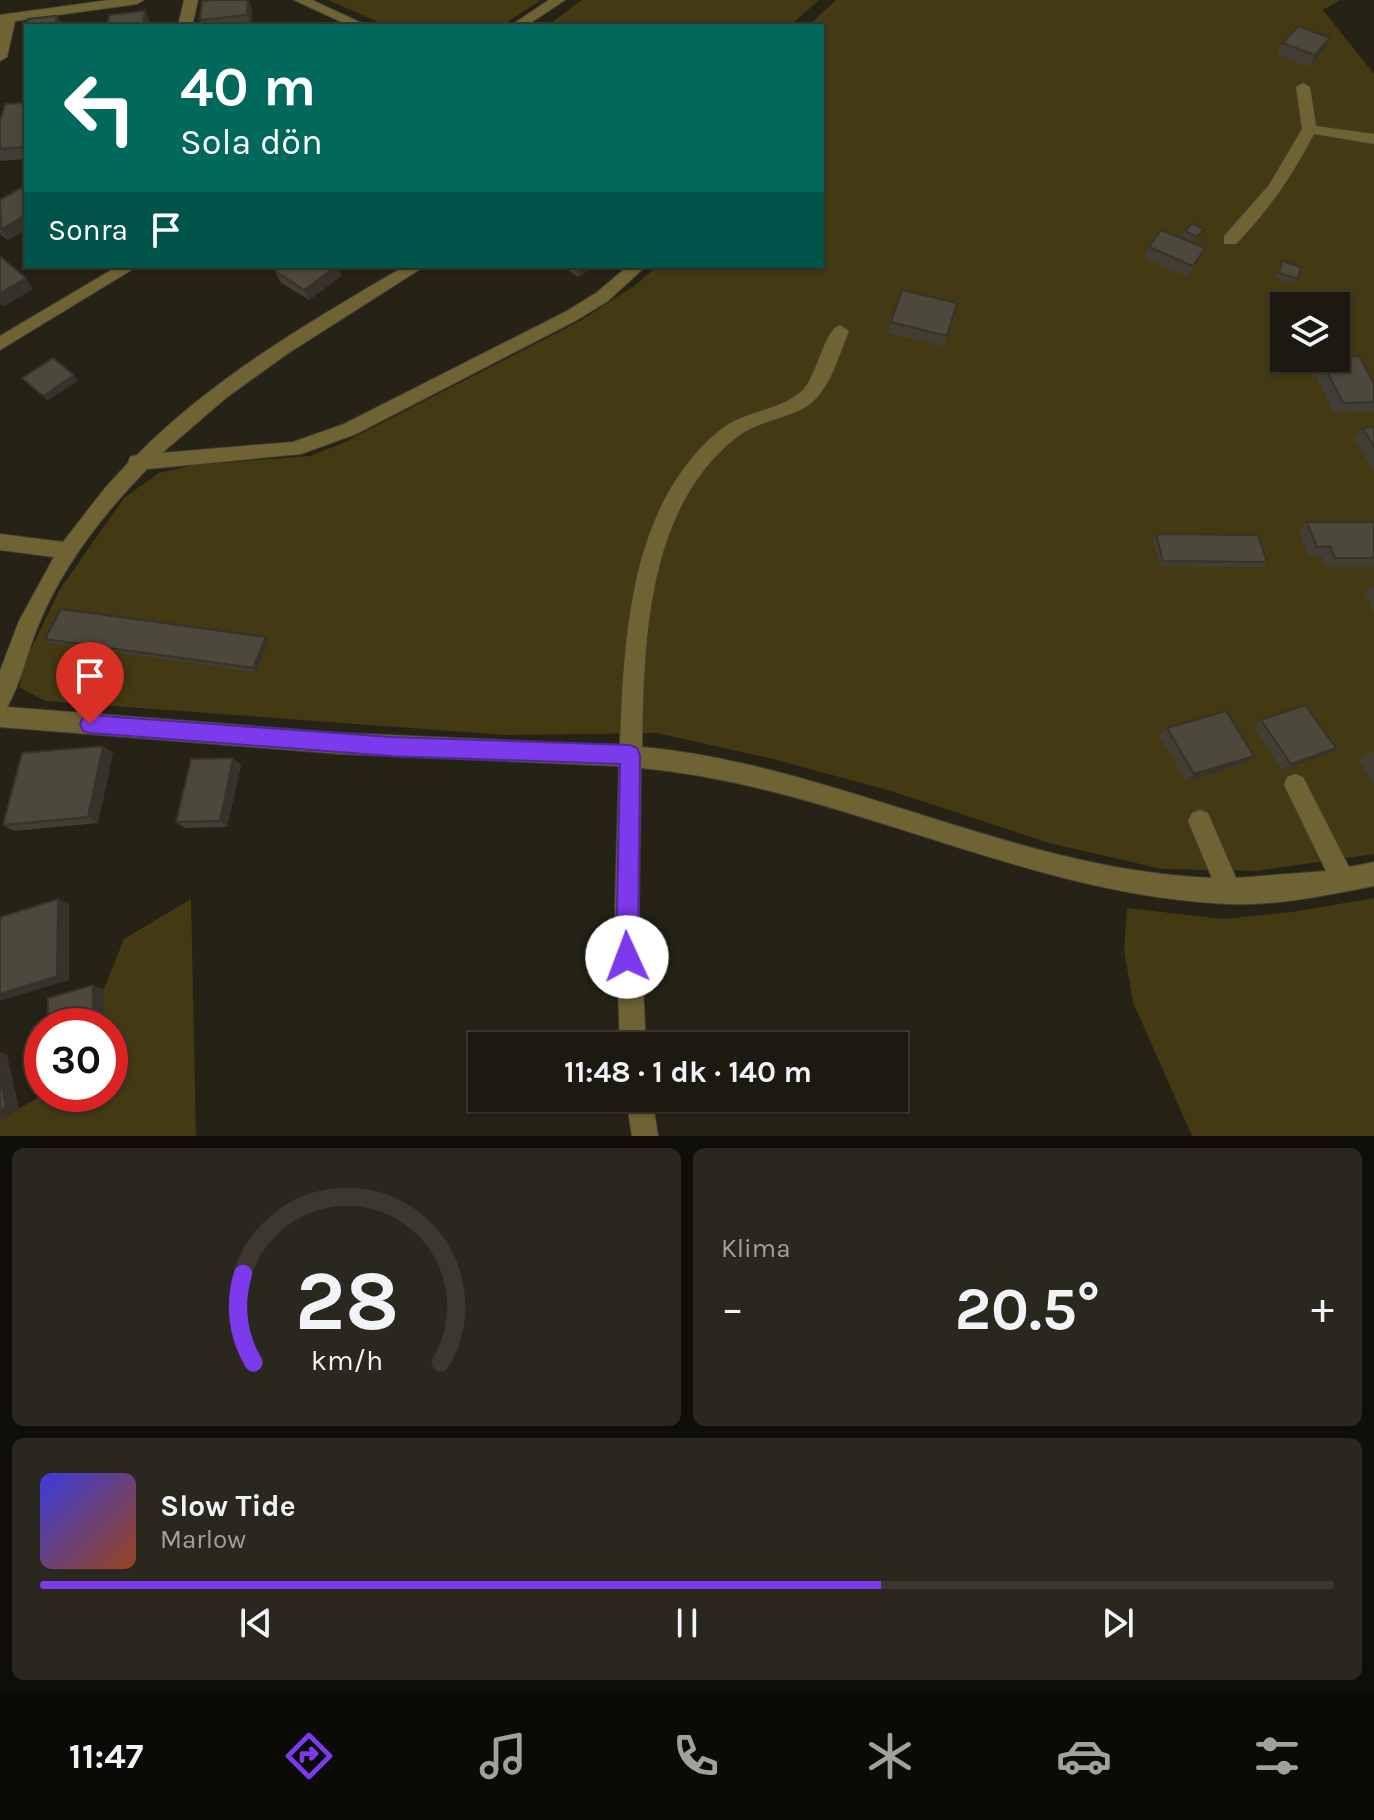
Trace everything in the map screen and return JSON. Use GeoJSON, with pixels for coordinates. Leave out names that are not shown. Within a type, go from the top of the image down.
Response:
{"type":"FeatureCollection","features":[{"type":"Feature","properties":{"kind":"street"},"geometry":{"type":"LineString","coordinates":[[0,57],[5,18],[137,0]]}},
{"type":"Feature","properties":{"kind":"street"},"geometry":{"type":"LineString","coordinates":[[185,24],[191,0]]}},
{"type":"Feature","properties":{"kind":"street"},"geometry":{"type":"LineString","coordinates":[[301,0],[356,24]]}},
{"type":"Feature","properties":{"kind":"street"},"geometry":{"type":"LineString","coordinates":[[520,24],[558,0]]}},
{"type":"Feature","properties":{"kind":"street"},"geometry":{"type":"LineString","coordinates":[[1230,240],[1279,186],[1309,129],[1303,87]]}},
{"type":"Feature","properties":{"kind":"street"},"geometry":{"type":"LineString","coordinates":[[1309,129],[1374,139]]}},
{"type":"Feature","properties":{"kind":"street"},"geometry":{"type":"LineString","coordinates":[[0,344],[127,268]]}},
{"type":"Feature","properties":{"kind":"street"},"geometry":{"type":"LineString","coordinates":[[0,700],[25,626],[104,498],[137,462],[253,367],[414,268]]}},
{"type":"Feature","properties":{"kind":"street"},"geometry":{"type":"LineString","coordinates":[[137,462],[294,449],[317,443],[362,424],[571,316],[602,297],[636,268]]}},
{"type":"Feature","properties":{"kind":"street"},"geometry":{"type":"LineString","coordinates":[[632,1032],[626,933],[630,755],[639,625],[645,588],[668,515],[685,482],[708,452],[728,434],[753,419],[799,403],[812,391],[840,331]]}},
{"type":"Feature","properties":{"kind":"street"},"geometry":{"type":"LineString","coordinates":[[0,542],[69,551]]}},
{"type":"Feature","properties":{"kind":"street"},"geometry":{"type":"LineString","coordinates":[[0,717],[391,746],[630,755],[710,765],[764,778],[1017,857],[1151,887],[1230,892],[1374,874]]}},
{"type":"Feature","properties":{"kind":"street"},"geometry":{"type":"LineString","coordinates":[[1295,785],[1343,880]]}},
{"type":"Feature","properties":{"kind":"street"},"geometry":{"type":"LineString","coordinates":[[1200,821],[1230,892]]}},
{"type":"Feature","properties":{"kind":"street"},"geometry":{"type":"LineString","coordinates":[[641,1112],[645,1136]]}},
{"type":"Feature","properties":{"kind":"shaded area"},"geometry":{"type":"Polygon","coordinates":[[[328,0],[541,0],[504,24],[382,24],[328,0]]]}},
{"type":"Feature","properties":{"kind":"shaded area"},"geometry":{"type":"Polygon","coordinates":[[[582,0],[819,0],[792,24],[550,24],[582,0]]]}},
{"type":"Feature","properties":{"kind":"shaded area"},"geometry":{"type":"Polygon","coordinates":[[[836,0],[1340,0],[1323,10],[1374,74],[1374,854],[1256,871],[1162,869],[1049,843],[891,791],[773,759],[657,733],[506,735],[45,701],[19,687],[26,659],[60,589],[124,498],[159,473],[194,465],[310,456],[343,443],[580,321],[637,284],[655,268],[824,268],[824,24],[810,24],[836,0]]]}},
{"type":"Feature","properties":{"kind":"shaded area"},"geometry":{"type":"Polygon","coordinates":[[[1374,898],[1374,1136],[1192,1136],[1133,1002],[1124,950],[1127,908],[1223,919],[1292,912],[1374,898]]]}},
{"type":"Feature","properties":{"kind":"shaded area"},"geometry":{"type":"Polygon","coordinates":[[[191,899],[196,1136],[0,1136],[0,1119],[24,1106],[24,1112],[128,1112],[128,1008],[104,1008],[104,989],[124,939],[191,899]]]}},
{"type":"Feature","properties":{"kind":"building"},"geometry":{"type":"Polygon","coordinates":[[[248,0],[247,15],[200,20],[202,1],[248,0]]]}},
{"type":"Feature","properties":{"kind":"building"},"geometry":{"type":"Polygon","coordinates":[[[145,11],[143,24],[107,24],[109,15],[145,11]]]}},
{"type":"Feature","properties":{"kind":"building"},"geometry":{"type":"Polygon","coordinates":[[[57,16],[55,24],[27,24],[28,19],[57,16]]]}},
{"type":"Feature","properties":{"kind":"building"},"geometry":{"type":"Polygon","coordinates":[[[1298,26],[1330,38],[1315,55],[1283,43],[1298,26]]]}},
{"type":"Feature","properties":{"kind":"building"},"geometry":{"type":"Polygon","coordinates":[[[24,103],[24,147],[0,149],[0,121],[5,104],[24,103]]]}},
{"type":"Feature","properties":{"kind":"building"},"geometry":{"type":"Polygon","coordinates":[[[21,188],[24,190],[24,216],[1,229],[0,200],[21,188]]]}},
{"type":"Feature","properties":{"kind":"building"},"geometry":{"type":"Polygon","coordinates":[[[1192,223],[1204,229],[1197,237],[1185,231],[1192,223]]]}},
{"type":"Feature","properties":{"kind":"building"},"geometry":{"type":"Polygon","coordinates":[[[1161,230],[1205,248],[1193,266],[1149,247],[1161,230]]]}},
{"type":"Feature","properties":{"kind":"building"},"geometry":{"type":"Polygon","coordinates":[[[0,256],[26,278],[0,293],[0,256]]]}},
{"type":"Feature","properties":{"kind":"building"},"geometry":{"type":"Polygon","coordinates":[[[1282,261],[1301,267],[1298,279],[1279,273],[1282,261]]]}},
{"type":"Feature","properties":{"kind":"building"},"geometry":{"type":"Polygon","coordinates":[[[280,268],[334,268],[304,290],[275,271],[280,268]]]}},
{"type":"Feature","properties":{"kind":"building"},"geometry":{"type":"Polygon","coordinates":[[[902,290],[957,303],[947,336],[891,322],[902,290]]]}},
{"type":"Feature","properties":{"kind":"building"},"geometry":{"type":"Polygon","coordinates":[[[1350,356],[1359,356],[1374,384],[1374,402],[1343,403],[1327,372],[1350,372],[1350,356]]]}},
{"type":"Feature","properties":{"kind":"building"},"geometry":{"type":"Polygon","coordinates":[[[53,358],[74,375],[43,396],[22,378],[53,358]]]}},
{"type":"Feature","properties":{"kind":"building"},"geometry":{"type":"Polygon","coordinates":[[[1374,427],[1374,447],[1363,428],[1374,427]]]}},
{"type":"Feature","properties":{"kind":"building"},"geometry":{"type":"Polygon","coordinates":[[[1307,522],[1374,522],[1374,558],[1335,558],[1330,546],[1317,547],[1307,522]]]}},
{"type":"Feature","properties":{"kind":"building"},"geometry":{"type":"Polygon","coordinates":[[[1156,534],[1258,535],[1267,562],[1163,561],[1156,534]]]}},
{"type":"Feature","properties":{"kind":"building"},"geometry":{"type":"Polygon","coordinates":[[[61,609],[266,637],[253,668],[45,639],[61,609]]]}},
{"type":"Feature","properties":{"kind":"building"},"geometry":{"type":"Polygon","coordinates":[[[1305,705],[1336,748],[1291,764],[1261,720],[1305,705]]]}},
{"type":"Feature","properties":{"kind":"building"},"geometry":{"type":"Polygon","coordinates":[[[1226,711],[1254,756],[1194,774],[1167,728],[1226,711]]]}},
{"type":"Feature","properties":{"kind":"building"},"geometry":{"type":"Polygon","coordinates":[[[103,746],[88,817],[3,825],[22,753],[103,746]]]}},
{"type":"Feature","properties":{"kind":"building"},"geometry":{"type":"Polygon","coordinates":[[[233,758],[220,821],[176,822],[191,759],[233,758]]]}},
{"type":"Feature","properties":{"kind":"building"},"geometry":{"type":"Polygon","coordinates":[[[58,899],[57,976],[0,994],[0,917],[58,899]]]}},
{"type":"Feature","properties":{"kind":"building"},"geometry":{"type":"Polygon","coordinates":[[[93,985],[93,1008],[48,1008],[48,998],[93,985]]]}},
{"type":"Feature","properties":{"kind":"building"},"geometry":{"type":"Polygon","coordinates":[[[0,1077],[6,1107],[0,1110],[0,1077]]]}},
{"type":"Feature","properties":{"kind":"route"},"geometry":{"type":"LineString","coordinates":[[90,724],[391,746],[630,755],[627,957]]}}]}
